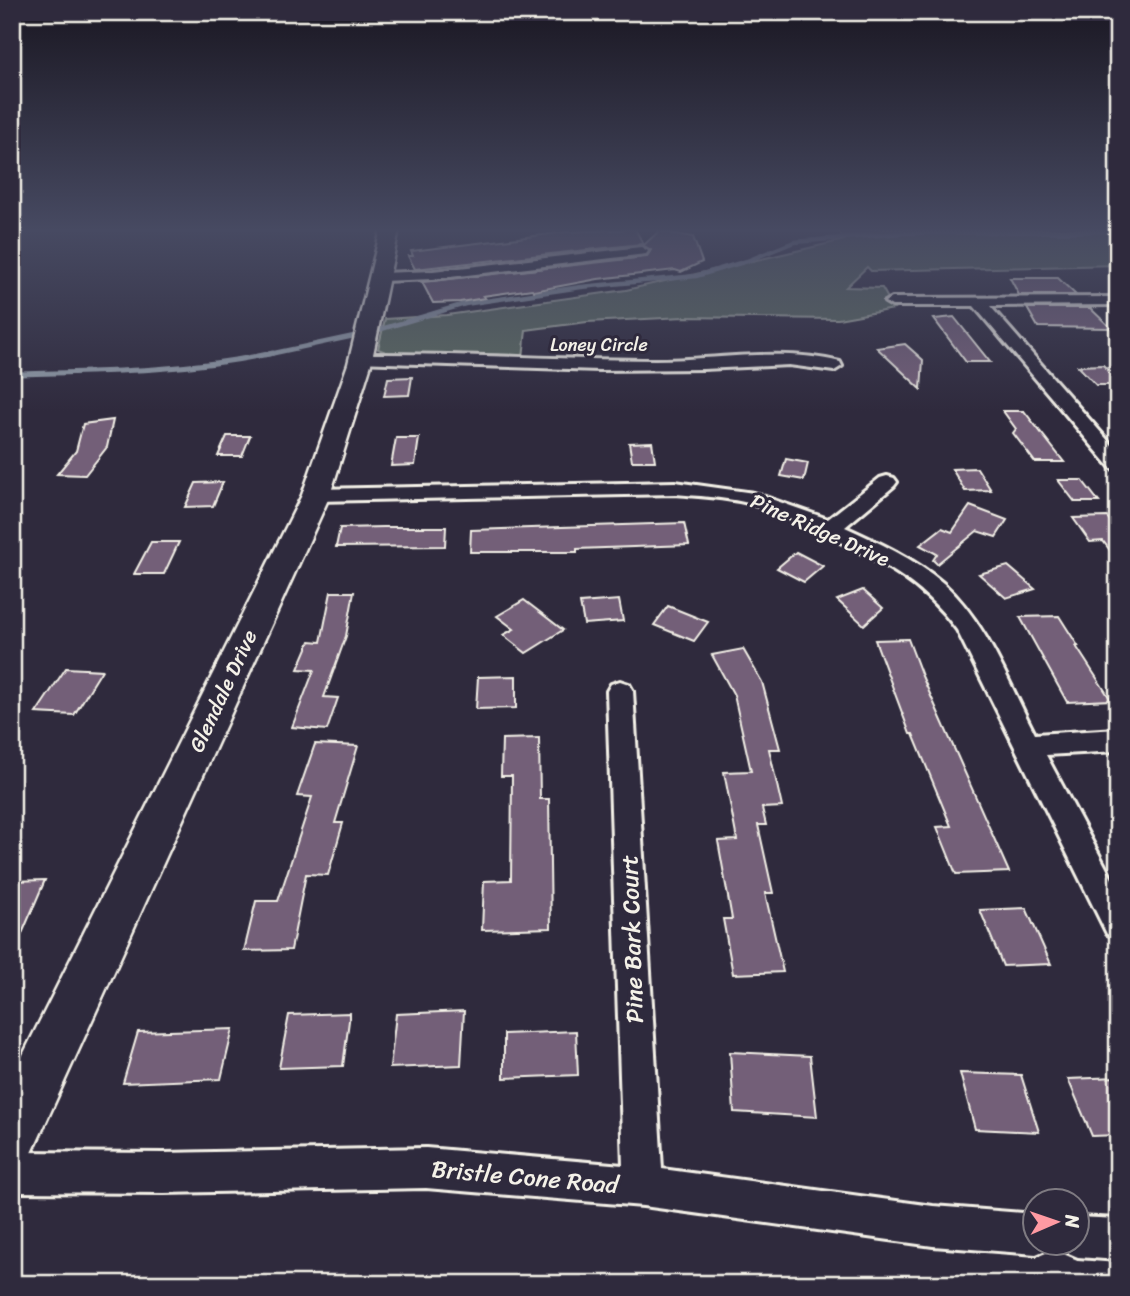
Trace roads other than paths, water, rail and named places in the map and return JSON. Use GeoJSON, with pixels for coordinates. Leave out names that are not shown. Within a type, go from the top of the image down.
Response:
{"type":"FeatureCollection","features":[{"type":"Feature","properties":{"kind":"street","name":"Glendale Drive"},"geometry":{"type":"LineString","coordinates":[[12,1136],[316,495],[343,422],[379,289]]}},
{"type":"Feature","properties":{"kind":"street"},"geometry":{"type":"LineString","coordinates":[[892,302],[1118,301]]}},
{"type":"Feature","properties":{"kind":"street"},"geometry":{"type":"LineString","coordinates":[[978,302],[1118,464]]}},
{"type":"Feature","properties":{"kind":"street","name":"Loney Circle"},"geometry":{"type":"LineString","coordinates":[[362,359],[463,359],[553,366],[711,364],[789,358],[812,359],[834,366]]}},
{"type":"Feature","properties":{"kind":"street"},"geometry":{"type":"LineString","coordinates":[[829,529],[887,482]]}},
{"type":"Feature","properties":{"kind":"street","name":"Pine Ridge Drive"},"geometry":{"type":"LineString","coordinates":[[316,495],[675,488],[727,492],[766,502],[894,561],[931,584],[948,600],[967,626],[1118,923]]}},
{"type":"Feature","properties":{"kind":"street","name":"Pine Bark Court"},"geometry":{"type":"LineString","coordinates":[[621,691],[643,1186]]}},
{"type":"Feature","properties":{"kind":"street"},"geometry":{"type":"LineString","coordinates":[[1029,745],[1118,740]]}},
{"type":"Feature","properties":{"kind":"street","name":"Bristle Cone Road"},"geometry":{"type":"LineString","coordinates":[[12,1172],[164,1173],[426,1168],[643,1186],[933,1226],[1021,1233]]}},
{"type":"Feature","properties":{"kind":"street"},"geometry":{"type":"LineString","coordinates":[[1092,1238],[1118,1240]]}},
{"type":"Feature","properties":{"kind":"waterway"},"geometry":{"type":"LineString","coordinates":[[265,355],[368,333],[465,304],[564,289]]}},
{"type":"Feature","properties":{"kind":"waterway"},"geometry":{"type":"LineString","coordinates":[[12,374],[175,367],[273,353]]}}]}
